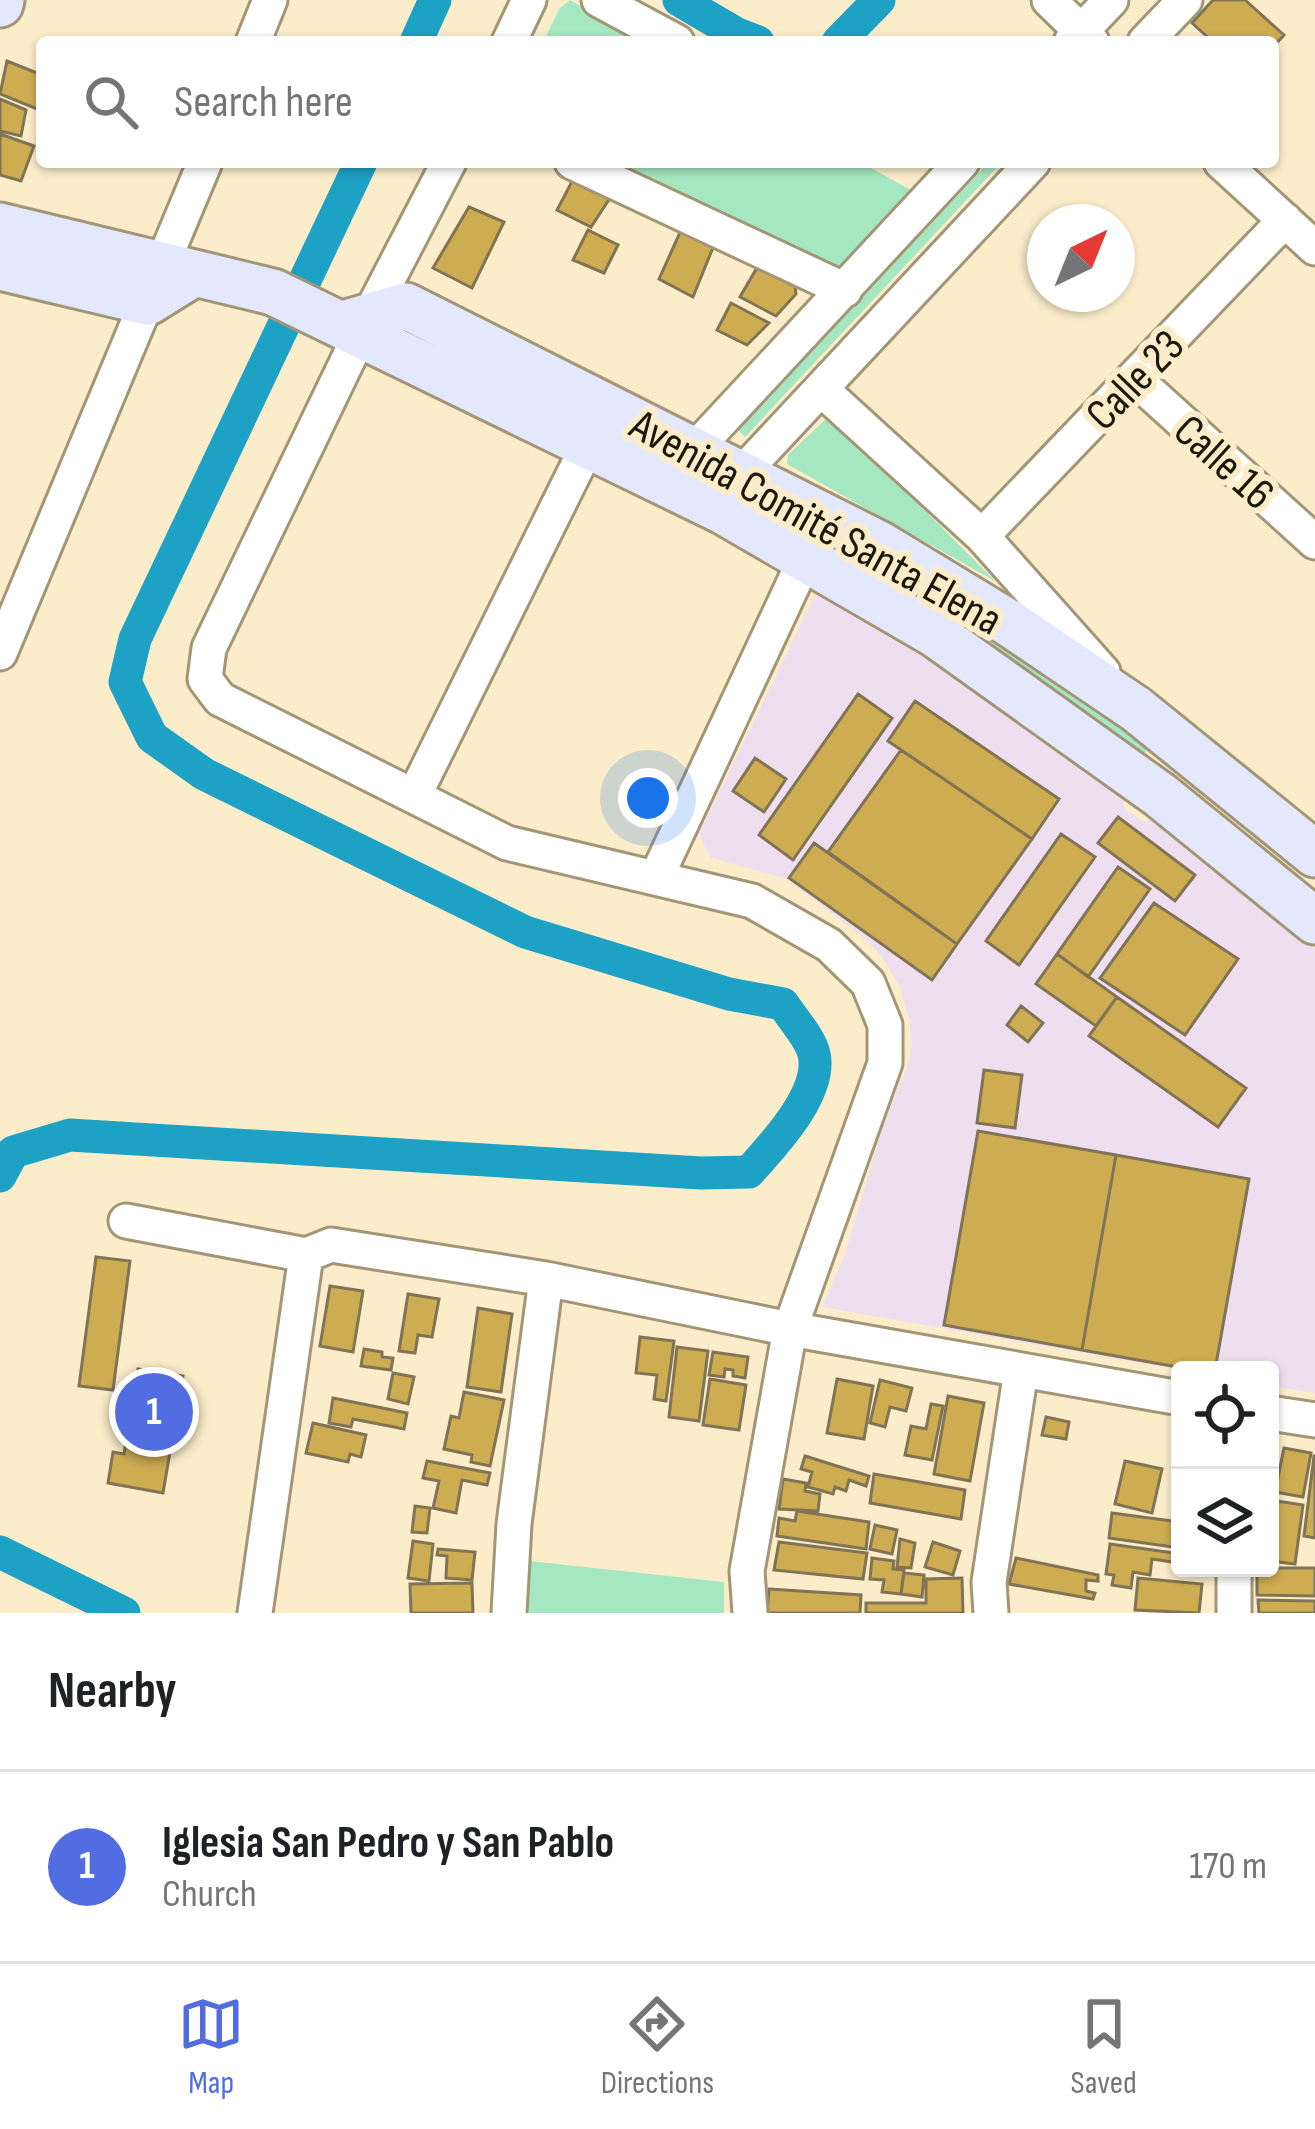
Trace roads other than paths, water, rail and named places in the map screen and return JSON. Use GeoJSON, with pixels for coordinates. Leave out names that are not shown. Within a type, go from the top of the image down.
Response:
{"type":"FeatureCollection","features":[{"type":"Feature","properties":{"kind":"street"},"geometry":{"type":"LineString","coordinates":[[255,36],[270,0]]}},
{"type":"Feature","properties":{"kind":"street"},"geometry":{"type":"LineString","coordinates":[[511,36],[529,0]]}},
{"type":"Feature","properties":{"kind":"street"},"geometry":{"type":"LineString","coordinates":[[599,0],[666,36]]}},
{"type":"Feature","properties":{"kind":"street"},"geometry":{"type":"LineString","coordinates":[[1049,0],[1079,36]]}},
{"type":"Feature","properties":{"kind":"street"},"geometry":{"type":"LineString","coordinates":[[1083,36],[1111,0]]}},
{"type":"Feature","properties":{"kind":"street"},"geometry":{"type":"LineString","coordinates":[[1151,36],[1184,0]]}},
{"type":"Feature","properties":{"kind":"street"},"geometry":{"type":"LineString","coordinates":[[0,653],[169,280],[203,168]]}},
{"type":"Feature","properties":{"kind":"street"},"geometry":{"type":"LineString","coordinates":[[445,168],[347,322],[209,648],[205,679],[220,699],[507,842],[752,901],[829,945],[868,983],[885,1025],[885,1063],[790,1329],[747,1570],[750,1613]]}},
{"type":"Feature","properties":{"kind":"street"},"geometry":{"type":"LineString","coordinates":[[585,168],[845,290]]}},
{"type":"Feature","properties":{"kind":"street"},"geometry":{"type":"LineString","coordinates":[[0,267],[273,292],[347,322],[589,443],[684,469],[957,168]]}},
{"type":"Feature","properties":{"kind":"street"},"geometry":{"type":"LineString","coordinates":[[1027,168],[821,389],[733,492],[805,559],[935,634],[1160,795],[1315,921]]}},
{"type":"Feature","properties":{"kind":"street"},"geometry":{"type":"LineString","coordinates":[[1228,168],[1315,248]]}},
{"type":"Feature","properties":{"kind":"street","name":"Calle 23"},"geometry":{"type":"LineString","coordinates":[[982,536],[1285,220]]}},
{"type":"Feature","properties":{"kind":"street"},"geometry":{"type":"LineString","coordinates":[[0,226],[169,280]]}},
{"type":"Feature","properties":{"kind":"street","name":"Avenida Comité Santa Elena"},"geometry":{"type":"LineString","coordinates":[[347,322],[406,306],[684,469],[733,492],[879,544],[1136,709],[1313,850]]}},
{"type":"Feature","properties":{"kind":"street","name":"Calle 16"},"geometry":{"type":"LineString","coordinates":[[1135,379],[1315,542]]}},
{"type":"Feature","properties":{"kind":"street"},"geometry":{"type":"LineString","coordinates":[[821,389],[982,536],[1136,709]]}},
{"type":"Feature","properties":{"kind":"street"},"geometry":{"type":"LineString","coordinates":[[414,796],[589,443]]}},
{"type":"Feature","properties":{"kind":"street"},"geometry":{"type":"LineString","coordinates":[[656,878],[805,559]]}},
{"type":"Feature","properties":{"kind":"street"},"geometry":{"type":"LineString","coordinates":[[1160,795],[1191,751]]}},
{"type":"Feature","properties":{"kind":"street"},"geometry":{"type":"LineString","coordinates":[[1275,888],[1313,850]]}},
{"type":"Feature","properties":{"kind":"street"},"geometry":{"type":"LineString","coordinates":[[126,1221],[306,1256],[331,1245],[546,1279],[790,1329],[1171,1396]]}},
{"type":"Feature","properties":{"kind":"street"},"geometry":{"type":"LineString","coordinates":[[254,1613],[306,1256]]}},
{"type":"Feature","properties":{"kind":"street"},"geometry":{"type":"LineString","coordinates":[[509,1613],[514,1524],[546,1279]]}},
{"type":"Feature","properties":{"kind":"street"},"geometry":{"type":"LineString","coordinates":[[991,1613],[989,1582],[1021,1370]]}},
{"type":"Feature","properties":{"kind":"street"},"geometry":{"type":"LineString","coordinates":[[1279,1414],[1315,1420]]}},
{"type":"Feature","properties":{"kind":"street"},"geometry":{"type":"LineString","coordinates":[[1234,1577],[1234,1613]]}},
{"type":"Feature","properties":{"kind":"waterway"},"geometry":{"type":"LineString","coordinates":[[419,36],[435,0]]}},
{"type":"Feature","properties":{"kind":"waterway"},"geometry":{"type":"LineString","coordinates":[[679,0],[742,36]]}},
{"type":"Feature","properties":{"kind":"waterway"},"geometry":{"type":"LineString","coordinates":[[844,36],[879,0]]}},
{"type":"Feature","properties":{"kind":"waterway"},"geometry":{"type":"LineString","coordinates":[[0,1176],[13,1152],[70,1135],[701,1173],[749,1172],[794,1118],[811,1085],[812,1048],[783,1004],[729,994],[525,932],[204,774],[152,737],[125,682],[135,639],[358,168]]}},
{"type":"Feature","properties":{"kind":"waterway"},"geometry":{"type":"LineString","coordinates":[[0,1552],[124,1613]]}},
{"type":"Feature","properties":{"kind":"place","name":"Iglesia San Pedro y San Pablo"},"geometry":{"type":"Point","coordinates":[154,1412]}}]}
